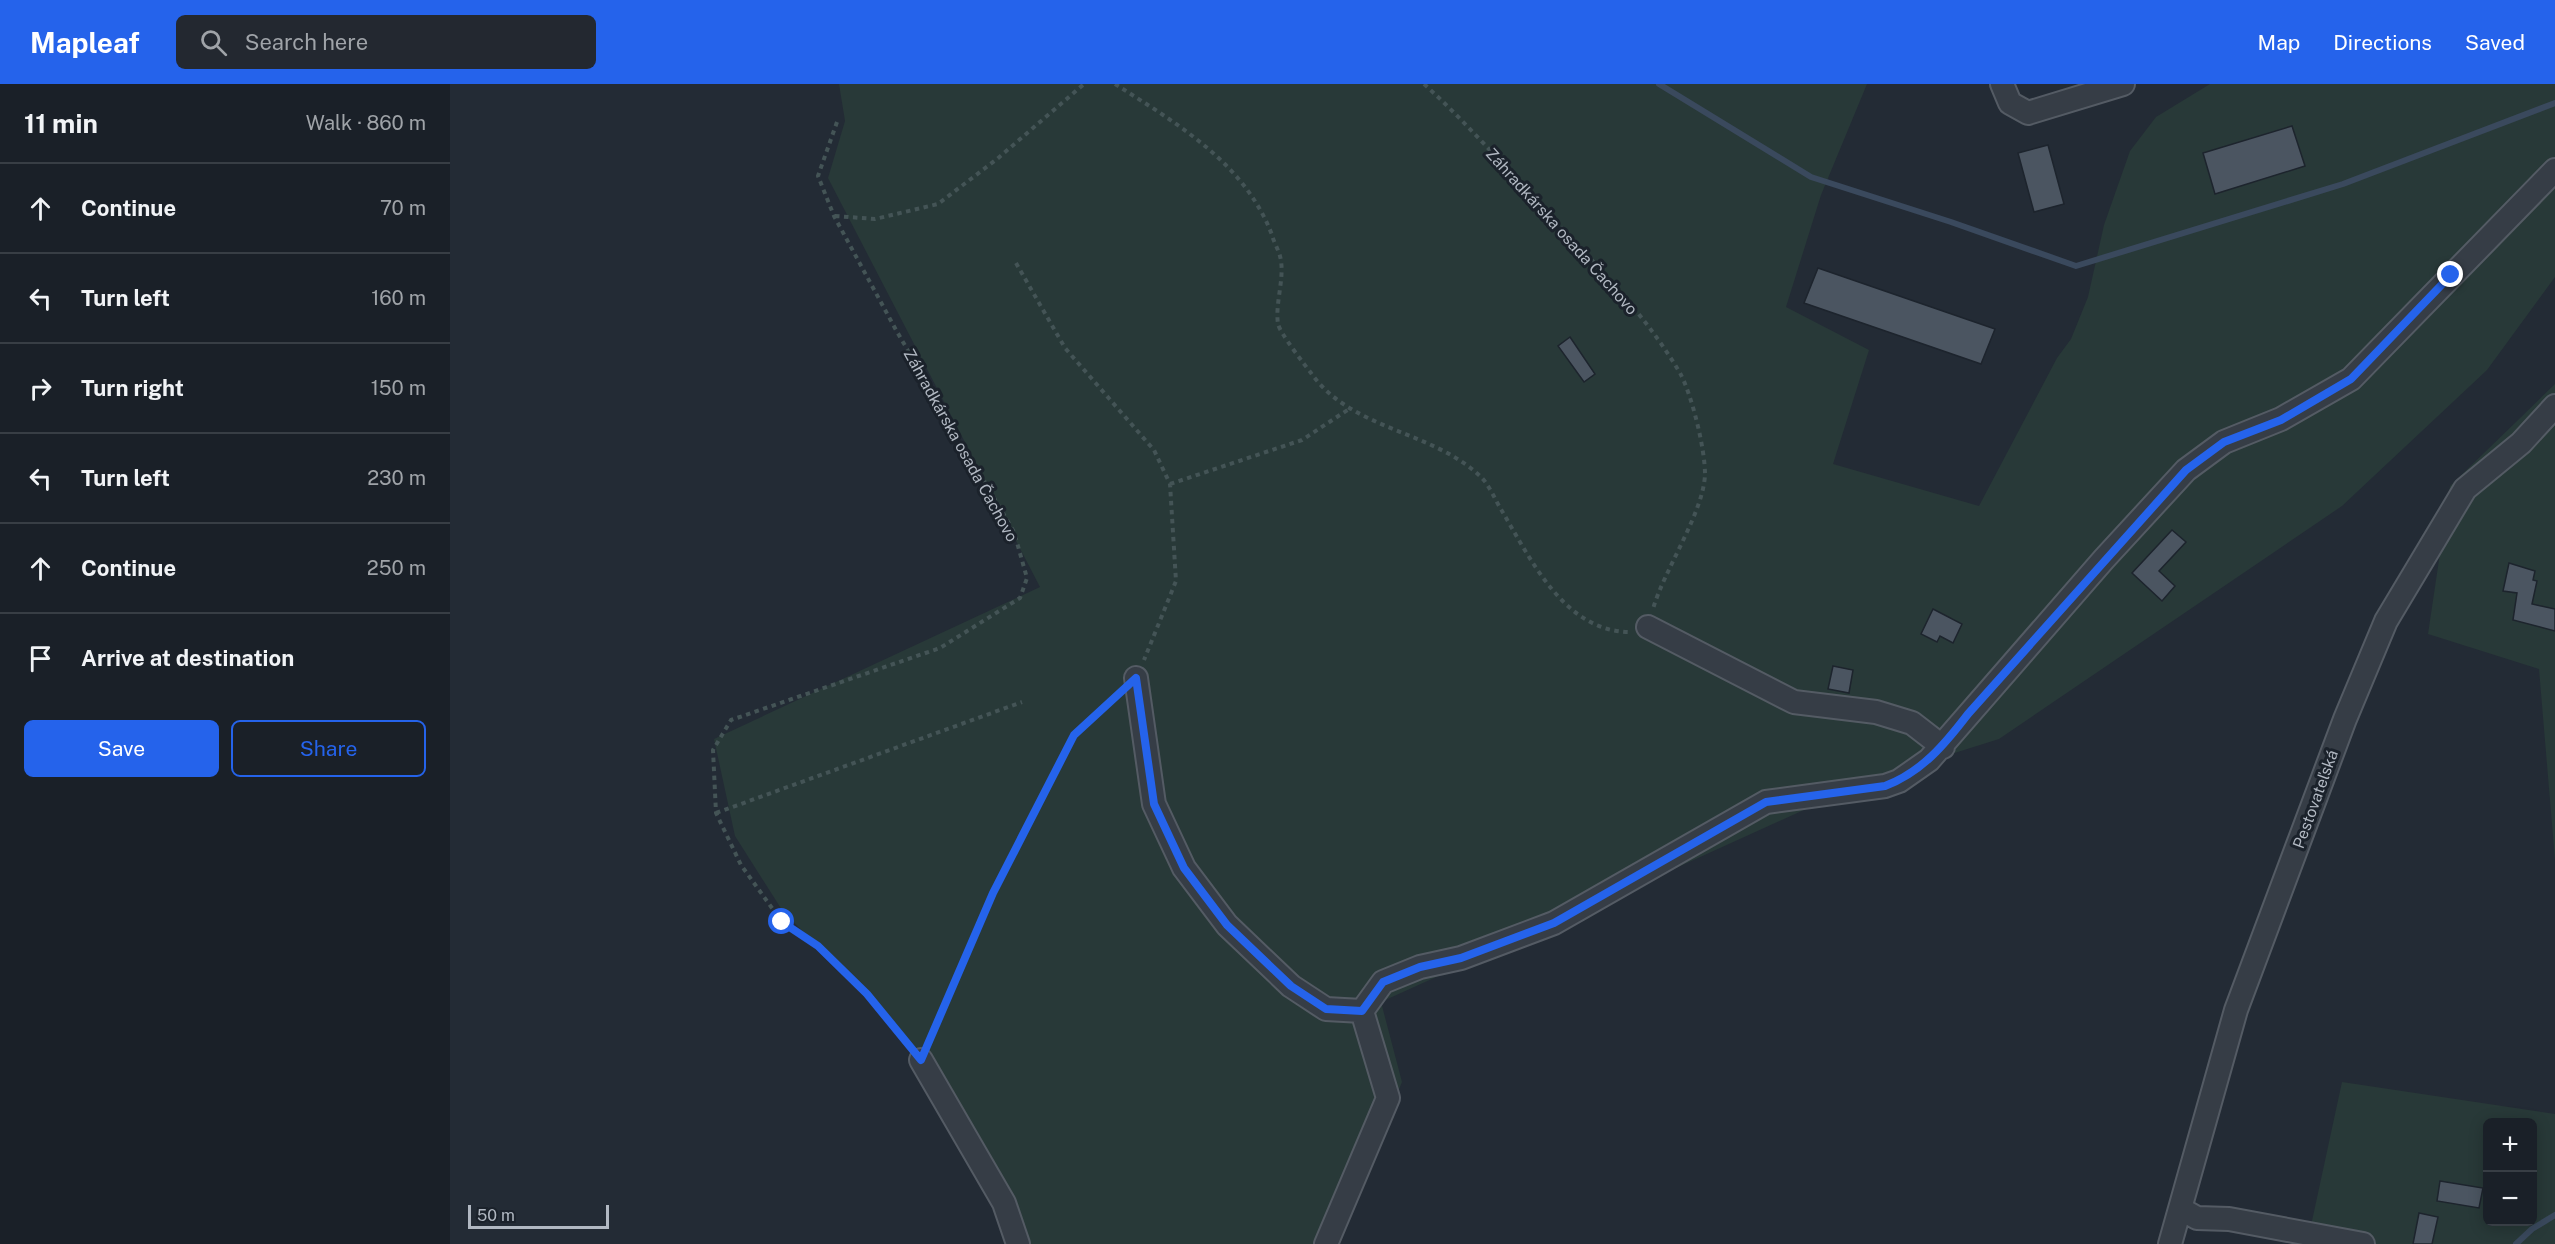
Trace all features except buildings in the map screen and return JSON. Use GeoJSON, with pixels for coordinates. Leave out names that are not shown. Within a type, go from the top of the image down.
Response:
{"type":"FeatureCollection","features":[{"type":"Feature","properties":{"kind":"street"},"geometry":{"type":"LineString","coordinates":[[2002,84],[2010,103],[2028,113],[2123,84]]}},
{"type":"Feature","properties":{"kind":"street"},"geometry":{"type":"LineString","coordinates":[[1362,1011],[1383,982],[1420,967],[1461,958],[1554,923],[1766,802],[1885,786],[1899,781],[1929,760],[1943,747],[1968,714],[2186,470],[2224,442],[2281,420],[2351,379],[2555,170]]}},
{"type":"Feature","properties":{"kind":"street","name":"Pestovateľská"},"geometry":{"type":"LineString","coordinates":[[2170,1244],[2236,1010],[2344,719],[2386,621],[2465,489],[2521,443],[2555,406]]}},
{"type":"Feature","properties":{"kind":"street"},"geometry":{"type":"LineString","coordinates":[[1648,627],[1794,702],[1876,712],[1912,723],[1943,747]]}},
{"type":"Feature","properties":{"kind":"street"},"geometry":{"type":"LineString","coordinates":[[1136,678],[1154,804],[1184,868],[1227,925],[1291,986],[1326,1009],[1362,1011]]}},
{"type":"Feature","properties":{"kind":"street"},"geometry":{"type":"LineString","coordinates":[[1326,1244],[1388,1098],[1362,1011]]}},
{"type":"Feature","properties":{"kind":"street"},"geometry":{"type":"LineString","coordinates":[[921,1060],[1004,1203],[1018,1244]]}},
{"type":"Feature","properties":{"kind":"street"},"geometry":{"type":"LineString","coordinates":[[2181,1209],[2197,1218],[2229,1219],[2363,1244]]}},
{"type":"Feature","properties":{"kind":"path"},"geometry":{"type":"LineString","coordinates":[[834,216],[875,219],[938,204],[997,159],[1084,84]]}},
{"type":"Feature","properties":{"kind":"path"},"geometry":{"type":"LineString","coordinates":[[1114,84],[1173,120],[1213,151],[1263,211],[1281,260],[1278,326],[1313,376],[1349,409],[1448,454],[1481,477],[1521,544],[1558,597],[1577,615],[1593,626],[1616,632],[1630,633],[1648,627]]}},
{"type":"Feature","properties":{"kind":"path","name":"Záhradkárska osada Čachovo"},"geometry":{"type":"LineString","coordinates":[[1424,84],[1463,120],[1623,294],[1681,375],[1703,444],[1705,477],[1697,506],[1658,591],[1648,627]]}},
{"type":"Feature","properties":{"kind":"path","name":"Záhradkárska osada Čachovo"},"geometry":{"type":"LineString","coordinates":[[837,122],[818,176],[834,216],[896,330],[1014,532],[1027,578],[1020,598],[940,648],[731,720],[713,750],[716,813],[741,865],[782,922],[818,946],[867,994],[921,1060]]}},
{"type":"Feature","properties":{"kind":"path"},"geometry":{"type":"LineString","coordinates":[[921,1060],[993,893],[1074,735],[1136,678],[1157,633],[1176,581],[1170,484],[1154,450],[1065,348],[1017,263]]}},
{"type":"Feature","properties":{"kind":"path"},"geometry":{"type":"LineString","coordinates":[[1170,484],[1302,440],[1349,409]]}},
{"type":"Feature","properties":{"kind":"path"},"geometry":{"type":"LineString","coordinates":[[716,813],[1022,702]]}},
{"type":"Feature","properties":{"kind":"shaded area"},"geometry":{"type":"Polygon","coordinates":[[[839,84],[1867,84],[1821,195],[1786,307],[1869,350],[1833,464],[1979,506],[2057,358],[2071,339],[2088,297],[2104,225],[2130,151],[2156,117],[2210,84],[2555,84],[2555,277],[2487,370],[2342,506],[1999,739],[1872,779],[1381,1002],[1402,1082],[1336,1244],[1029,1244],[1012,1198],[941,1074],[782,910],[735,836],[714,739],[1040,587],[828,178],[845,121],[839,84]]]}},
{"type":"Feature","properties":{"kind":"shaded area"},"geometry":{"type":"Polygon","coordinates":[[[2555,384],[2555,860],[2539,669],[2428,634],[2450,486],[2555,384]]]}},
{"type":"Feature","properties":{"kind":"shaded area"},"geometry":{"type":"Polygon","coordinates":[[[2342,1082],[2555,1114],[2555,1244],[2307,1244],[2342,1082]]]}},
{"type":"Feature","properties":{"kind":"waterway"},"geometry":{"type":"LineString","coordinates":[[1659,84],[1811,177],[1951,222],[2076,266],[2343,184],[2555,103]]}},
{"type":"Feature","properties":{"kind":"waterway"},"geometry":{"type":"LineString","coordinates":[[2516,1244],[2532,1229],[2555,1215]]}},
{"type":"Feature","properties":{"kind":"route"},"geometry":{"type":"LineString","coordinates":[[782,922],[818,946],[867,994],[921,1060],[993,893],[1074,735],[1136,678],[1154,804],[1184,868],[1227,925],[1291,986],[1326,1009],[1362,1011],[1383,982],[1420,967],[1461,958],[1554,923],[1766,802],[1885,786],[1899,781],[1943,747],[1968,714],[2186,470],[2224,442],[2281,420],[2351,379],[2451,275]]}}]}
